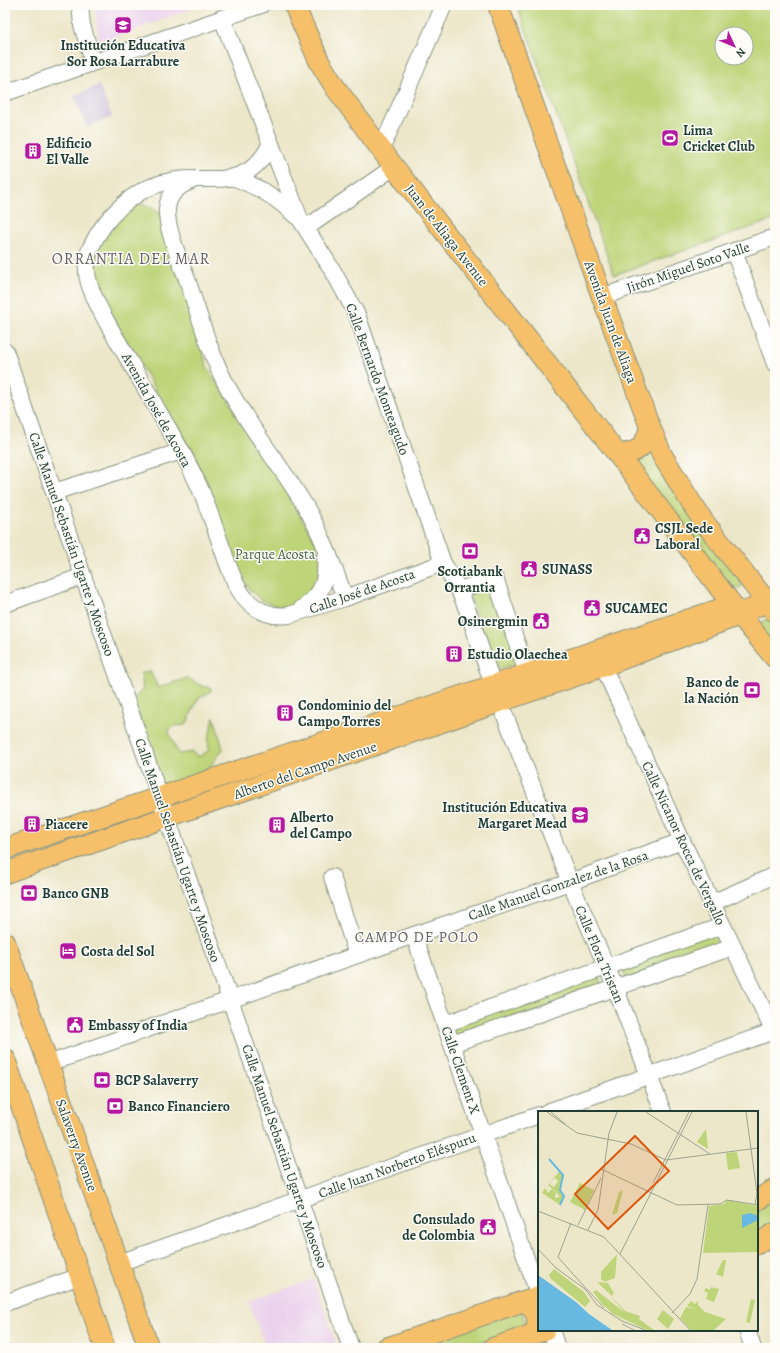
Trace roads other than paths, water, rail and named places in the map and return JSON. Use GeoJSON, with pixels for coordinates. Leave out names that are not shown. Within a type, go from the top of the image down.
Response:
{"type":"FeatureCollection","features":[{"type":"Feature","properties":{"kind":"main road","name":"Juan de Aliaga Avenue"},"geometry":{"type":"LineString","coordinates":[[294,5],[320,63],[335,87],[394,167],[617,454]]}},
{"type":"Feature","properties":{"kind":"main road","name":"Avenida Juan de Aliaga"},"geometry":{"type":"LineString","coordinates":[[498,5],[602,297],[650,427],[662,454],[704,522],[770,599]]}},
{"type":"Feature","properties":{"kind":"main road"},"geometry":{"type":"LineString","coordinates":[[617,454],[634,452],[646,440],[650,427]]}},
{"type":"Feature","properties":{"kind":"main road"},"geometry":{"type":"LineString","coordinates":[[617,454],[769,651]]}},
{"type":"Feature","properties":{"kind":"main road"},"geometry":{"type":"LineString","coordinates":[[633,474],[634,467],[638,460],[651,454],[662,454]]}},
{"type":"Feature","properties":{"kind":"main road"},"geometry":{"type":"LineString","coordinates":[[600,658],[770,599]]}},
{"type":"Feature","properties":{"kind":"main road"},"geometry":{"type":"LineString","coordinates":[[769,651],[761,635],[763,628],[769,622],[775,621]]}},
{"type":"Feature","properties":{"kind":"main road","name":"Alberto del Campo Avenue"},"geometry":{"type":"LineString","coordinates":[[5,849],[160,797],[496,694],[527,673],[600,658]]}},
{"type":"Feature","properties":{"kind":"main road","name":"Alberto del Campo Avenue"},"geometry":{"type":"LineString","coordinates":[[5,873],[167,817],[496,694],[600,658]]}},
{"type":"Feature","properties":{"kind":"main road","name":"Salaverry Avenue"},"geometry":{"type":"LineString","coordinates":[[5,942],[150,1348]]}},
{"type":"Feature","properties":{"kind":"main road"},"geometry":{"type":"LineString","coordinates":[[7,1071],[105,1348]]}},
{"type":"Feature","properties":{"kind":"main road"},"geometry":{"type":"LineString","coordinates":[[758,1199],[775,1189]]}},
{"type":"Feature","properties":{"kind":"main road"},"geometry":{"type":"LineString","coordinates":[[758,1243],[775,1233]]}},
{"type":"Feature","properties":{"kind":"main road"},"geometry":{"type":"LineString","coordinates":[[535,1297],[531,1306],[537,1316],[538,1328]]}},
{"type":"Feature","properties":{"kind":"main road"},"geometry":{"type":"LineString","coordinates":[[386,1348],[535,1297]]}},
{"type":"Feature","properties":{"kind":"main road"},"geometry":{"type":"LineString","coordinates":[[493,1348],[543,1331]]}},
{"type":"Feature","properties":{"kind":"street"},"geometry":{"type":"LineString","coordinates":[[80,5],[82,25],[93,62]]}},
{"type":"Feature","properties":{"kind":"street"},"geometry":{"type":"LineString","coordinates":[[5,93],[261,5]]}},
{"type":"Feature","properties":{"kind":"street"},"geometry":{"type":"LineString","coordinates":[[381,150],[444,5]]}},
{"type":"Feature","properties":{"kind":"street","name":"Calle Bernardo Monteagudo"},"geometry":{"type":"LineString","coordinates":[[222,18],[270,145],[303,224],[333,271],[357,315],[443,563],[459,590],[469,614],[496,694]]}},
{"type":"Feature","properties":{"kind":"street","name":"Avenida José de Acosta"},"geometry":{"type":"LineString","coordinates":[[270,145],[265,156],[257,165],[247,173],[235,178],[163,182],[145,189],[134,196],[106,223],[97,236],[90,249],[87,270],[90,286],[103,316],[182,451],[202,493],[234,580],[247,600],[256,608],[271,615],[284,615]]}},
{"type":"Feature","properties":{"kind":"street"},"geometry":{"type":"LineString","coordinates":[[303,224],[394,167]]}},
{"type":"Feature","properties":{"kind":"street","name":"Avenida José de Acosta"},"geometry":{"type":"LineString","coordinates":[[235,178],[259,188],[275,198],[303,224]]}},
{"type":"Feature","properties":{"kind":"street","name":"Avenida José de Acosta"},"geometry":{"type":"LineString","coordinates":[[167,210],[172,194],[186,183],[197,179]]}},
{"type":"Feature","properties":{"kind":"street"},"geometry":{"type":"LineString","coordinates":[[134,196],[148,193],[155,194],[163,199],[167,210],[175,247],[212,351],[226,384],[307,510],[323,540],[345,598]]}},
{"type":"Feature","properties":{"kind":"street","name":"Jirón Miguel Soto Valle"},"geometry":{"type":"LineString","coordinates":[[602,297],[775,237]]}},
{"type":"Feature","properties":{"kind":"street"},"geometry":{"type":"LineString","coordinates":[[734,251],[775,364]]}},
{"type":"Feature","properties":{"kind":"street","name":"Calle Manuel Sebastián Ugarte y Moscoso"},"geometry":{"type":"LineString","coordinates":[[5,351],[9,378],[54,492],[351,1348]]}},
{"type":"Feature","properties":{"kind":"street"},"geometry":{"type":"LineString","coordinates":[[54,492],[182,451]]}},
{"type":"Feature","properties":{"kind":"street"},"geometry":{"type":"LineString","coordinates":[[284,615],[298,611],[312,601],[322,588],[326,572],[323,540]]}},
{"type":"Feature","properties":{"kind":"street","name":"Calle José de Acosta"},"geometry":{"type":"LineString","coordinates":[[284,615],[345,598],[443,563]]}},
{"type":"Feature","properties":{"kind":"street"},"geometry":{"type":"LineString","coordinates":[[5,604],[83,576]]}},
{"type":"Feature","properties":{"kind":"street"},"geometry":{"type":"LineString","coordinates":[[459,590],[495,578],[527,673]]}},
{"type":"Feature","properties":{"kind":"street","name":"Calle Nicanor Rocca de Vergallo"},"geometry":{"type":"LineString","coordinates":[[600,658],[682,841],[774,1033]]}},
{"type":"Feature","properties":{"kind":"street","name":"Calle Flora Tristan"},"geometry":{"type":"LineString","coordinates":[[496,694],[570,882],[616,987],[663,1111]]}},
{"type":"Feature","properties":{"kind":"street","name":"Calle Manuel Gonzalez de la Rosa"},"geometry":{"type":"LineString","coordinates":[[48,1064],[230,999],[570,882],[682,841]]}},
{"type":"Feature","properties":{"kind":"street"},"geometry":{"type":"LineString","coordinates":[[712,903],[775,875]]}},
{"type":"Feature","properties":{"kind":"street"},"geometry":{"type":"LineString","coordinates":[[332,877],[357,955]]}},
{"type":"Feature","properties":{"kind":"street"},"geometry":{"type":"LineString","coordinates":[[445,1024],[722,926]]}},
{"type":"Feature","properties":{"kind":"street","name":"Calle Clement X"},"geometry":{"type":"LineString","coordinates":[[414,935],[483,1134],[535,1297]]}},
{"type":"Feature","properties":{"kind":"street"},"geometry":{"type":"LineString","coordinates":[[452,1044],[733,947]]}},
{"type":"Feature","properties":{"kind":"street"},"geometry":{"type":"LineString","coordinates":[[550,1111],[774,1033]]}},
{"type":"Feature","properties":{"kind":"street","name":"Calle Juan Norberto Eléspuru"},"geometry":{"type":"LineString","coordinates":[[119,1263],[538,1115]]}},
{"type":"Feature","properties":{"kind":"street"},"geometry":{"type":"LineString","coordinates":[[5,1303],[80,1276]]}},
{"type":"Feature","properties":{"kind":"street"},"geometry":{"type":"LineString","coordinates":[[543,1331],[557,1348]]}},
{"type":"Feature","properties":{"kind":"street"},"geometry":{"type":"LineString","coordinates":[[746,1331],[753,1348]]}},
{"type":"Feature","properties":{"kind":"place","name":"Institución Educativa Sor Rosa Larrabure"},"geometry":{"type":"Point","coordinates":[123,25]}},
{"type":"Feature","properties":{"kind":"place","name":"Lima Cricket Club"},"geometry":{"type":"Point","coordinates":[670,138]}},
{"type":"Feature","properties":{"kind":"place","name":"Edificio El Valle"},"geometry":{"type":"Point","coordinates":[33,151]}},
{"type":"Feature","properties":{"kind":"place","name":"CSJL Sede Laboral"},"geometry":{"type":"Point","coordinates":[642,536]}},
{"type":"Feature","properties":{"kind":"place","name":"Scotiabank Orrantia"},"geometry":{"type":"Point","coordinates":[470,551]}},
{"type":"Feature","properties":{"kind":"place","name":"SUNASS"},"geometry":{"type":"Point","coordinates":[529,569]}},
{"type":"Feature","properties":{"kind":"place","name":"SUCAMEC"},"geometry":{"type":"Point","coordinates":[592,608]}},
{"type":"Feature","properties":{"kind":"place","name":"Osinergmin"},"geometry":{"type":"Point","coordinates":[541,621]}},
{"type":"Feature","properties":{"kind":"place","name":"Estudio Olaechea"},"geometry":{"type":"Point","coordinates":[454,654]}},
{"type":"Feature","properties":{"kind":"place","name":"Banco de la Nación"},"geometry":{"type":"Point","coordinates":[752,690]}},
{"type":"Feature","properties":{"kind":"place","name":"Condominio del Campo Torres"},"geometry":{"type":"Point","coordinates":[285,713]}},
{"type":"Feature","properties":{"kind":"place","name":"Institución Educativa Margaret Mead"},"geometry":{"type":"Point","coordinates":[580,815]}},
{"type":"Feature","properties":{"kind":"place","name":"Piacere"},"geometry":{"type":"Point","coordinates":[32,824]}},
{"type":"Feature","properties":{"kind":"place","name":"Alberto del Campo"},"geometry":{"type":"Point","coordinates":[277,825]}},
{"type":"Feature","properties":{"kind":"place","name":"Banco GNB"},"geometry":{"type":"Point","coordinates":[29,893]}},
{"type":"Feature","properties":{"kind":"place","name":"Costa del Sol"},"geometry":{"type":"Point","coordinates":[68,951]}},
{"type":"Feature","properties":{"kind":"place","name":"Embassy of India"},"geometry":{"type":"Point","coordinates":[75,1025]}},
{"type":"Feature","properties":{"kind":"place","name":"BCP Salaverry"},"geometry":{"type":"Point","coordinates":[102,1080]}},
{"type":"Feature","properties":{"kind":"place","name":"Banco Financiero"},"geometry":{"type":"Point","coordinates":[115,1106]}},
{"type":"Feature","properties":{"kind":"place","name":"Consulado de Colombia"},"geometry":{"type":"Point","coordinates":[488,1227]}},
{"type":"Feature","properties":{"kind":"district","name":"ORRANTIA DEL MAR"},"geometry":{"type":"Point","coordinates":[131,258]}},
{"type":"Feature","properties":{"kind":"district","name":"CAMPO DE POLO"},"geometry":{"type":"Point","coordinates":[417,937]}},
{"type":"Feature","properties":{"kind":"park label","name":"Parque Acosta"},"geometry":{"type":"Point","coordinates":[275,554]}}]}
